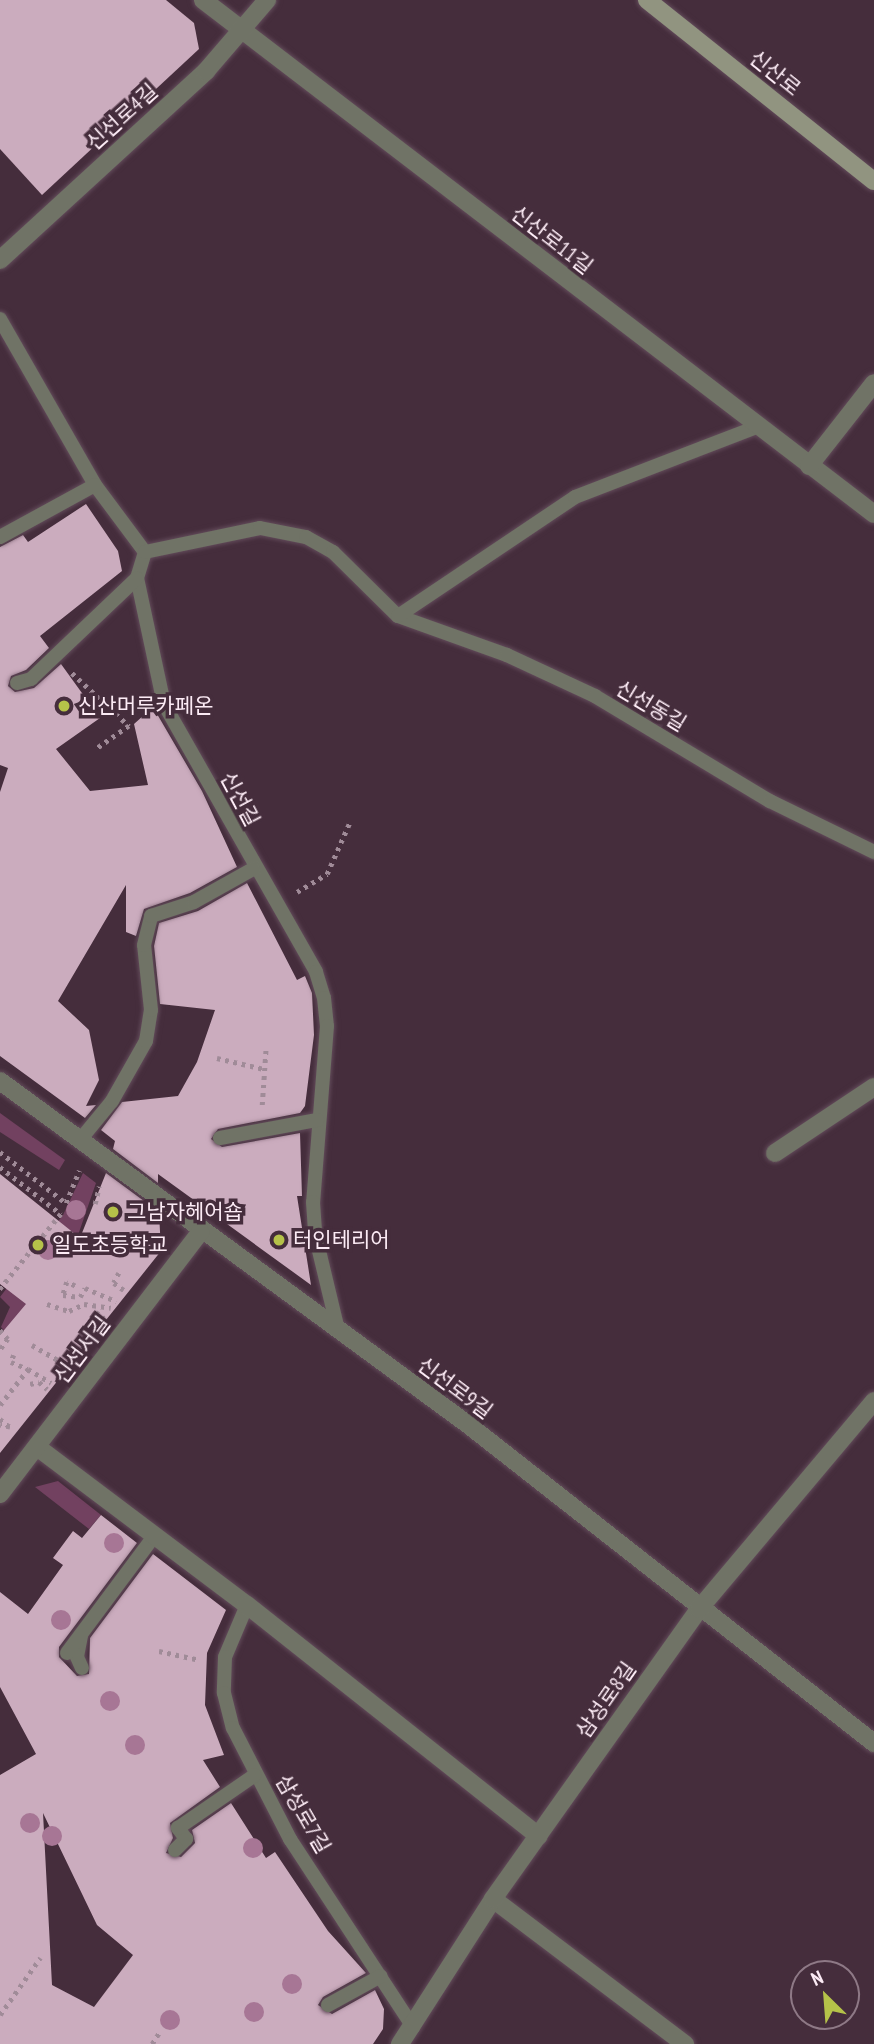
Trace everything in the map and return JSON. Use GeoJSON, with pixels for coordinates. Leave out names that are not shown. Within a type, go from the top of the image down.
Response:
{"type":"FeatureCollection","features":[{"type":"Feature","properties":{"kind":"main road","name":"신산로"},"geometry":{"type":"LineString","coordinates":[[648,0],[874,181]]}},
{"type":"Feature","properties":{"kind":"street","name":"신산로11길"},"geometry":{"type":"LineString","coordinates":[[203,0],[874,514]]}},
{"type":"Feature","properties":{"kind":"street","name":"신선로4길"},"geometry":{"type":"LineString","coordinates":[[0,260],[244,32],[267,0]]}},
{"type":"Feature","properties":{"kind":"street"},"geometry":{"type":"LineString","coordinates":[[809,466],[874,383]]}},
{"type":"Feature","properties":{"kind":"street","name":"신선로9길"},"geometry":{"type":"LineString","coordinates":[[0,1081],[200,1232],[466,1423],[699,1609],[874,1743]]}},
{"type":"Feature","properties":{"kind":"street"},"geometry":{"type":"LineString","coordinates":[[775,1153],[874,1087]]}},
{"type":"Feature","properties":{"kind":"street","name":"신선서길"},"geometry":{"type":"LineString","coordinates":[[0,1494],[200,1232]]}},
{"type":"Feature","properties":{"kind":"street","name":"삼성로8길"},"geometry":{"type":"LineString","coordinates":[[400,2044],[493,1899],[699,1609],[867,1424],[874,1401]]}},
{"type":"Feature","properties":{"kind":"street"},"geometry":{"type":"LineString","coordinates":[[37,1447],[247,1605],[537,1836]]}},
{"type":"Feature","properties":{"kind":"street"},"geometry":{"type":"LineString","coordinates":[[493,1899],[685,2044]]}},
{"type":"Feature","properties":{"kind":"lane"},"geometry":{"type":"LineString","coordinates":[[0,319],[95,485],[145,552]]}},
{"type":"Feature","properties":{"kind":"lane"},"geometry":{"type":"LineString","coordinates":[[398,616],[575,497],[757,427]]}},
{"type":"Feature","properties":{"kind":"lane"},"geometry":{"type":"LineString","coordinates":[[0,537],[95,485]]}},
{"type":"Feature","properties":{"kind":"lane","name":"신선동길"},"geometry":{"type":"LineString","coordinates":[[145,552],[260,528],[306,537],[333,552],[398,616],[507,655],[595,696],[770,801],[874,852]]}},
{"type":"Feature","properties":{"kind":"lane","name":"신선길"},"geometry":{"type":"LineString","coordinates":[[145,552],[137,578],[164,704],[253,869],[316,972],[324,998],[327,1026],[317,1120],[315,1234],[338,1330]]}},
{"type":"Feature","properties":{"kind":"lane"},"geometry":{"type":"LineString","coordinates":[[17,683],[30,678],[137,578]]}},
{"type":"Feature","properties":{"kind":"lane"},"geometry":{"type":"LineString","coordinates":[[80,1140],[118,1091],[146,1041],[151,1010],[144,945],[151,916],[194,902],[253,869]]}},
{"type":"Feature","properties":{"kind":"lane"},"geometry":{"type":"LineString","coordinates":[[220,1138],[317,1120]]}},
{"type":"Feature","properties":{"kind":"lane"},"geometry":{"type":"LineString","coordinates":[[67,1653],[155,1535]]}},
{"type":"Feature","properties":{"kind":"lane","name":"삼성로7길"},"geometry":{"type":"LineString","coordinates":[[247,1605],[225,1661],[224,1693],[233,1728],[290,1839],[412,2027]]}},
{"type":"Feature","properties":{"kind":"lane"},"geometry":{"type":"LineString","coordinates":[[81,1634],[77,1657],[82,1668]]}},
{"type":"Feature","properties":{"kind":"lane"},"geometry":{"type":"LineString","coordinates":[[175,1850],[186,1839],[178,1828],[255,1775]]}},
{"type":"Feature","properties":{"kind":"lane"},"geometry":{"type":"LineString","coordinates":[[328,2005],[381,1976]]}},
{"type":"Feature","properties":{"kind":"path"},"geometry":{"type":"LineString","coordinates":[[76,677],[129,726],[99,748]]}},
{"type":"Feature","properties":{"kind":"path"},"geometry":{"type":"LineString","coordinates":[[284,898],[327,874],[349,824]]}},
{"type":"Feature","properties":{"kind":"path"},"geometry":{"type":"LineString","coordinates":[[261,1118],[266,1046]]}},
{"type":"Feature","properties":{"kind":"path"},"geometry":{"type":"LineString","coordinates":[[217,1058],[264,1069]]}},
{"type":"Feature","properties":{"kind":"path"},"geometry":{"type":"LineString","coordinates":[[0,1152],[66,1203]]}},
{"type":"Feature","properties":{"kind":"path"},"geometry":{"type":"LineString","coordinates":[[0,1167],[61,1214]]}},
{"type":"Feature","properties":{"kind":"path"},"geometry":{"type":"LineString","coordinates":[[0,1289],[61,1214],[81,1167]]}},
{"type":"Feature","properties":{"kind":"path"},"geometry":{"type":"LineString","coordinates":[[119,1273],[114,1283],[126,1291]]}},
{"type":"Feature","properties":{"kind":"path"},"geometry":{"type":"LineString","coordinates":[[75,1286],[67,1282],[63,1295],[80,1297],[85,1288],[114,1299],[136,1317]]}},
{"type":"Feature","properties":{"kind":"path"},"geometry":{"type":"LineString","coordinates":[[47,1304],[69,1311],[73,1306],[110,1307]]}},
{"type":"Feature","properties":{"kind":"path"},"geometry":{"type":"LineString","coordinates":[[0,1330],[8,1339],[0,1350]]}},
{"type":"Feature","properties":{"kind":"path"},"geometry":{"type":"LineString","coordinates":[[32,1345],[43,1349]]}},
{"type":"Feature","properties":{"kind":"path"},"geometry":{"type":"LineString","coordinates":[[15,1355],[11,1362],[28,1369],[73,1400]]}},
{"type":"Feature","properties":{"kind":"path"},"geometry":{"type":"LineString","coordinates":[[0,1405],[28,1369]]}},
{"type":"Feature","properties":{"kind":"path"},"geometry":{"type":"LineString","coordinates":[[30,1384],[39,1382],[48,1389]]}},
{"type":"Feature","properties":{"kind":"path"},"geometry":{"type":"LineString","coordinates":[[0,1419],[10,1427],[0,1425]]}},
{"type":"Feature","properties":{"kind":"path"},"geometry":{"type":"LineString","coordinates":[[159,1651],[225,1661]]}},
{"type":"Feature","properties":{"kind":"path"},"geometry":{"type":"LineString","coordinates":[[0,2015],[40,1958]]}},
{"type":"Feature","properties":{"kind":"path"},"geometry":{"type":"LineString","coordinates":[[152,2044],[160,2031]]}},
{"type":"Feature","properties":{"kind":"shaded area"},"geometry":{"type":"Polygon","coordinates":[[[0,1113],[65,1160],[59,1170],[0,1132],[0,1113]]]}},
{"type":"Feature","properties":{"kind":"shaded area"},"geometry":{"type":"Polygon","coordinates":[[[83,1173],[96,1183],[66,1270],[13,1340],[1,1327],[10,1307],[0,1297],[63,1215],[83,1173]]]}},
{"type":"Feature","properties":{"kind":"shaded area"},"geometry":{"type":"Polygon","coordinates":[[[58,1481],[101,1515],[89,1529],[35,1487],[58,1481]]]}},
{"type":"Feature","properties":{"kind":"building"},"geometry":{"type":"Polygon","coordinates":[[[0,0],[166,0],[194,23],[199,49],[42,195],[0,149],[0,0]]]}},
{"type":"Feature","properties":{"kind":"building"},"geometry":{"type":"Polygon","coordinates":[[[86,504],[118,551],[122,571],[40,636],[49,648],[26,670],[11,676],[8,686],[15,692],[34,688],[61,664],[100,718],[56,749],[90,791],[148,785],[134,724],[153,707],[202,791],[237,867],[190,893],[144,909],[136,936],[126,932],[126,885],[58,1001],[89,1030],[99,1080],[86,1106],[96,1105],[85,1118],[0,1056],[0,792],[8,768],[0,765],[0,547],[23,535],[28,542],[86,504]]]}},
{"type":"Feature","properties":{"kind":"building"},"geometry":{"type":"Polygon","coordinates":[[[247,883],[297,980],[305,976],[312,993],[314,1035],[305,1106],[300,1113],[218,1129],[211,1139],[222,1147],[300,1133],[302,1196],[297,1196],[311,1285],[158,1174],[158,1183],[113,1149],[115,1141],[101,1130],[122,1102],[178,1096],[197,1062],[215,1010],[160,1004],[154,946],[159,923],[198,911],[247,883]]]}},
{"type":"Feature","properties":{"kind":"building"},"geometry":{"type":"Polygon","coordinates":[[[106,1173],[159,1212],[161,1251],[0,1453],[0,1335],[26,1304],[0,1284],[0,1174],[80,1238],[106,1173]]]}},
{"type":"Feature","properties":{"kind":"building"},"geometry":{"type":"Polygon","coordinates":[[[101,1515],[137,1543],[59,1647],[59,1657],[77,1676],[89,1674],[90,1638],[153,1554],[226,1610],[207,1653],[205,1705],[224,1755],[203,1760],[220,1787],[170,1823],[173,1838],[166,1853],[181,1857],[195,1843],[192,1830],[231,1803],[266,1858],[275,1852],[328,1931],[366,1973],[323,1997],[318,2005],[332,2014],[375,1990],[384,2009],[383,2029],[373,2044],[0,2044],[0,1775],[36,1754],[0,1687],[0,1592],[28,1614],[63,1565],[53,1558],[73,1531],[82,1538],[101,1515]],[[43,1813],[52,1985],[94,2007],[133,1955],[97,1925],[43,1813]]]}},
{"type":"Feature","properties":{"kind":"place","name":"신산머루카페온"},"geometry":{"type":"Point","coordinates":[64,706]}},
{"type":"Feature","properties":{"kind":"place","name":"그남자헤어숍"},"geometry":{"type":"Point","coordinates":[113,1212]}},
{"type":"Feature","properties":{"kind":"place","name":"터인테리어"},"geometry":{"type":"Point","coordinates":[279,1240]}},
{"type":"Feature","properties":{"kind":"place","name":"일도초등학교"},"geometry":{"type":"Point","coordinates":[38,1245]}}]}
